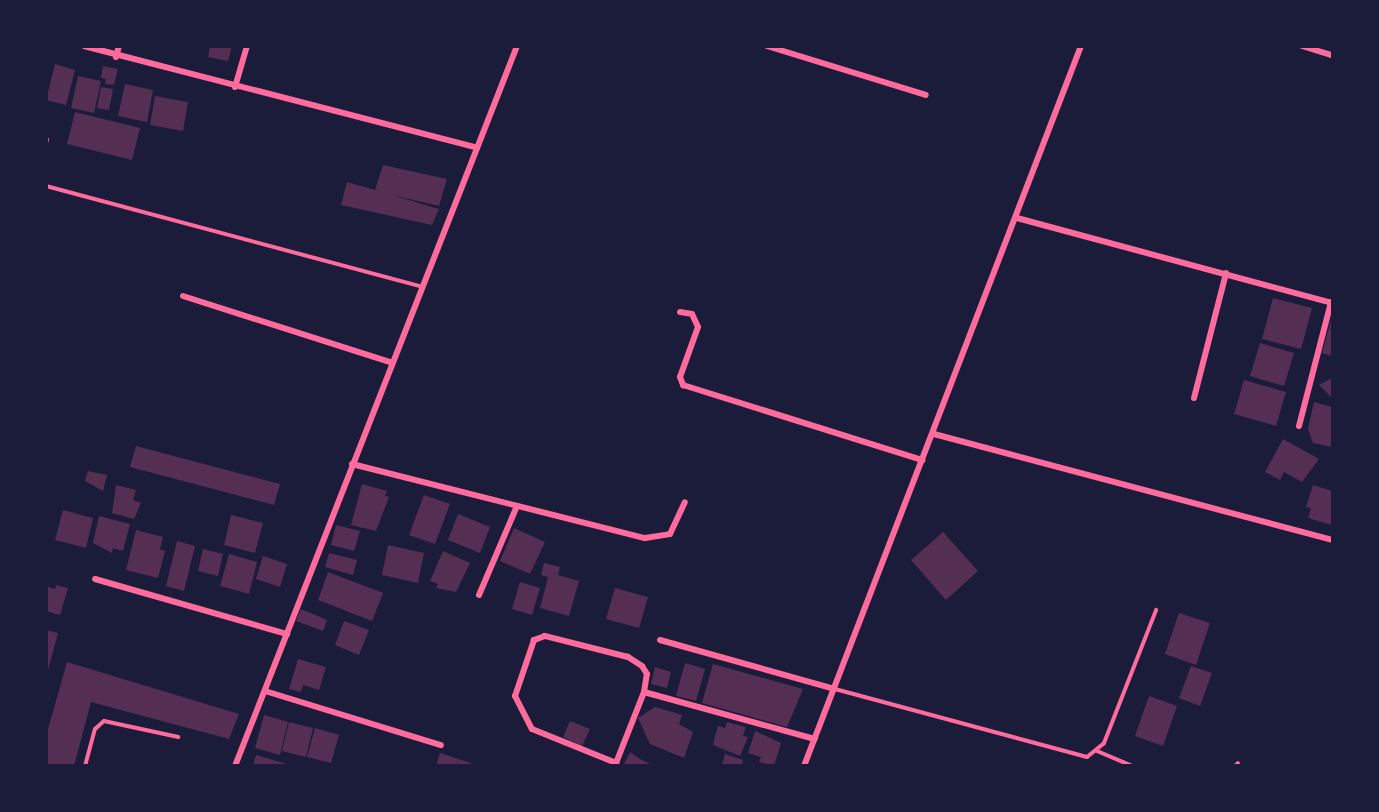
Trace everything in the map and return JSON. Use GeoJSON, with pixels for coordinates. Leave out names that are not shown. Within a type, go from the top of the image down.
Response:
{"type":"FeatureCollection","features":[{"type":"Feature","properties":{"kind":"street"},"geometry":{"type":"LineString","coordinates":[[84,46],[116,57],[477,148]]}},
{"type":"Feature","properties":{"kind":"street"},"geometry":{"type":"LineString","coordinates":[[116,57],[118,46]]}},
{"type":"Feature","properties":{"kind":"street"},"geometry":{"type":"LineString","coordinates":[[235,87],[247,46]]}},
{"type":"Feature","properties":{"kind":"street"},"geometry":{"type":"LineString","coordinates":[[235,765],[517,46]]}},
{"type":"Feature","properties":{"kind":"street"},"geometry":{"type":"LineString","coordinates":[[767,46],[926,95]]}},
{"type":"Feature","properties":{"kind":"street"},"geometry":{"type":"LineString","coordinates":[[804,765],[934,434],[1081,46]]}},
{"type":"Feature","properties":{"kind":"street"},"geometry":{"type":"LineString","coordinates":[[1302,46],[1332,55]]}},
{"type":"Feature","properties":{"kind":"street"},"geometry":{"type":"LineString","coordinates":[[1017,218],[1332,303],[1299,426]]}},
{"type":"Feature","properties":{"kind":"street"},"geometry":{"type":"LineString","coordinates":[[1194,398],[1226,273]]}},
{"type":"Feature","properties":{"kind":"street"},"geometry":{"type":"LineString","coordinates":[[183,296],[393,363]]}},
{"type":"Feature","properties":{"kind":"street"},"geometry":{"type":"LineString","coordinates":[[680,312],[692,314],[698,327],[680,377],[683,385],[923,460]]}},
{"type":"Feature","properties":{"kind":"street"},"geometry":{"type":"LineString","coordinates":[[934,434],[1332,540]]}},
{"type":"Feature","properties":{"kind":"street"},"geometry":{"type":"LineString","coordinates":[[352,464],[656,538],[670,534],[685,502]]}},
{"type":"Feature","properties":{"kind":"street"},"geometry":{"type":"LineString","coordinates":[[479,595],[517,506]]}},
{"type":"Feature","properties":{"kind":"street"},"geometry":{"type":"LineString","coordinates":[[95,579],[287,634]]}},
{"type":"Feature","properties":{"kind":"street"},"geometry":{"type":"LineString","coordinates":[[545,636],[628,657],[642,666],[647,674],[644,692],[615,764],[532,729],[515,696],[530,645],[545,636]]}},
{"type":"Feature","properties":{"kind":"street"},"geometry":{"type":"LineString","coordinates":[[660,640],[834,689]]}},
{"type":"Feature","properties":{"kind":"street"},"geometry":{"type":"LineString","coordinates":[[265,691],[441,746]]}},
{"type":"Feature","properties":{"kind":"street"},"geometry":{"type":"LineString","coordinates":[[644,692],[815,739]]}},
{"type":"Feature","properties":{"kind":"lane"},"geometry":{"type":"LineString","coordinates":[[46,186],[423,287]]}},
{"type":"Feature","properties":{"kind":"lane"},"geometry":{"type":"LineString","coordinates":[[834,689],[1087,757],[1097,751],[1112,724],[1156,610]]}},
{"type":"Feature","properties":{"kind":"lane"},"geometry":{"type":"LineString","coordinates":[[85,765],[95,729],[104,722],[178,737]]}},
{"type":"Feature","properties":{"kind":"lane"},"geometry":{"type":"LineString","coordinates":[[1097,751],[1132,765]]}},
{"type":"Feature","properties":{"kind":"building"},"geometry":{"type":"Polygon","coordinates":[[[210,46],[232,46],[228,61],[208,57],[210,46]]]}},
{"type":"Feature","properties":{"kind":"building"},"geometry":{"type":"Polygon","coordinates":[[[55,64],[75,70],[66,105],[46,100],[55,64]]]}},
{"type":"Feature","properties":{"kind":"building"},"geometry":{"type":"Polygon","coordinates":[[[103,66],[118,69],[114,85],[105,84],[106,79],[101,78],[103,66]]]}},
{"type":"Feature","properties":{"kind":"building"},"geometry":{"type":"Polygon","coordinates":[[[78,76],[101,81],[94,113],[71,108],[78,76]]]}},
{"type":"Feature","properties":{"kind":"building"},"geometry":{"type":"Polygon","coordinates":[[[125,84],[153,90],[147,122],[118,116],[125,84]]]}},
{"type":"Feature","properties":{"kind":"building"},"geometry":{"type":"Polygon","coordinates":[[[101,87],[113,89],[109,110],[97,108],[101,87]]]}},
{"type":"Feature","properties":{"kind":"building"},"geometry":{"type":"Polygon","coordinates":[[[155,96],[188,102],[183,131],[150,125],[155,96]]]}},
{"type":"Feature","properties":{"kind":"building"},"geometry":{"type":"Polygon","coordinates":[[[75,112],[140,128],[132,160],[67,144],[75,112]]]}},
{"type":"Feature","properties":{"kind":"building"},"geometry":{"type":"Polygon","coordinates":[[[383,165],[447,179],[439,206],[392,195],[439,209],[432,225],[341,205],[347,182],[375,190],[383,165]]]}},
{"type":"Feature","properties":{"kind":"building"},"geometry":{"type":"Polygon","coordinates":[[[1273,298],[1312,308],[1301,349],[1262,339],[1273,298]]]}},
{"type":"Feature","properties":{"kind":"building"},"geometry":{"type":"Polygon","coordinates":[[[1332,317],[1332,356],[1322,353],[1332,317]]]}},
{"type":"Feature","properties":{"kind":"building"},"geometry":{"type":"Polygon","coordinates":[[[1260,343],[1294,353],[1284,386],[1250,376],[1260,343]]]}},
{"type":"Feature","properties":{"kind":"building"},"geometry":{"type":"Polygon","coordinates":[[[1332,378],[1332,395],[1331,397],[1319,385],[1332,378]]]}},
{"type":"Feature","properties":{"kind":"building"},"geometry":{"type":"Polygon","coordinates":[[[1244,380],[1286,392],[1276,426],[1234,414],[1244,380]]]}},
{"type":"Feature","properties":{"kind":"building"},"geometry":{"type":"Polygon","coordinates":[[[1314,402],[1332,407],[1332,447],[1313,443],[1308,429],[1314,402]]]}},
{"type":"Feature","properties":{"kind":"building"},"geometry":{"type":"Polygon","coordinates":[[[1283,439],[1319,459],[1302,482],[1284,472],[1280,480],[1265,472],[1283,439]]]}},
{"type":"Feature","properties":{"kind":"building"},"geometry":{"type":"Polygon","coordinates":[[[136,446],[280,484],[274,505],[130,467],[136,446]]]}},
{"type":"Feature","properties":{"kind":"building"},"geometry":{"type":"Polygon","coordinates":[[[88,471],[107,475],[103,491],[85,481],[88,471]]]}},
{"type":"Feature","properties":{"kind":"building"},"geometry":{"type":"Polygon","coordinates":[[[362,484],[387,491],[385,496],[389,497],[376,531],[351,525],[362,484]]]}},
{"type":"Feature","properties":{"kind":"building"},"geometry":{"type":"Polygon","coordinates":[[[116,485],[136,490],[133,500],[141,503],[134,519],[112,513],[116,485]]]}},
{"type":"Feature","properties":{"kind":"building"},"geometry":{"type":"Polygon","coordinates":[[[1313,485],[1332,491],[1332,525],[1308,518],[1311,508],[1306,507],[1313,485]]]}},
{"type":"Feature","properties":{"kind":"building"},"geometry":{"type":"Polygon","coordinates":[[[424,495],[450,504],[435,544],[409,535],[424,495]]]}},
{"type":"Feature","properties":{"kind":"building"},"geometry":{"type":"Polygon","coordinates":[[[63,510],[93,518],[86,548],[55,540],[63,510]]]}},
{"type":"Feature","properties":{"kind":"building"},"geometry":{"type":"Polygon","coordinates":[[[458,514],[490,527],[480,553],[448,540],[458,514]]]}},
{"type":"Feature","properties":{"kind":"building"},"geometry":{"type":"Polygon","coordinates":[[[231,515],[263,523],[255,553],[224,545],[231,515]]]}},
{"type":"Feature","properties":{"kind":"building"},"geometry":{"type":"Polygon","coordinates":[[[99,516],[130,524],[123,551],[113,548],[112,553],[93,543],[99,516]]]}},
{"type":"Feature","properties":{"kind":"building"},"geometry":{"type":"Polygon","coordinates":[[[336,525],[360,531],[354,551],[331,545],[336,525]]]}},
{"type":"Feature","properties":{"kind":"building"},"geometry":{"type":"Polygon","coordinates":[[[514,528],[545,542],[530,574],[500,561],[514,528]]]}},
{"type":"Feature","properties":{"kind":"building"},"geometry":{"type":"Polygon","coordinates":[[[136,530],[163,537],[160,549],[165,551],[158,578],[126,570],[136,530]]]}},
{"type":"Feature","properties":{"kind":"building"},"geometry":{"type":"Polygon","coordinates":[[[943,532],[978,571],[946,600],[911,560],[943,532]]]}},
{"type":"Feature","properties":{"kind":"building"},"geometry":{"type":"Polygon","coordinates":[[[177,541],[195,546],[184,591],[166,586],[177,541]]]}},
{"type":"Feature","properties":{"kind":"building"},"geometry":{"type":"Polygon","coordinates":[[[388,545],[424,553],[418,583],[382,575],[388,545]]]}},
{"type":"Feature","properties":{"kind":"building"},"geometry":{"type":"Polygon","coordinates":[[[203,549],[223,554],[218,576],[198,571],[203,549]]]}},
{"type":"Feature","properties":{"kind":"building"},"geometry":{"type":"Polygon","coordinates":[[[443,551],[470,563],[456,592],[436,588],[438,584],[430,581],[443,551]]]}},
{"type":"Feature","properties":{"kind":"building"},"geometry":{"type":"Polygon","coordinates":[[[329,553],[357,560],[353,575],[325,567],[329,553]]]}},
{"type":"Feature","properties":{"kind":"building"},"geometry":{"type":"Polygon","coordinates":[[[229,554],[257,562],[249,594],[220,586],[229,554]]]}},
{"type":"Feature","properties":{"kind":"building"},"geometry":{"type":"Polygon","coordinates":[[[263,556],[287,564],[280,587],[256,579],[263,556]]]}},
{"type":"Feature","properties":{"kind":"building"},"geometry":{"type":"Polygon","coordinates":[[[544,563],[560,567],[558,575],[579,581],[569,616],[540,608],[548,577],[541,575],[544,563]]]}},
{"type":"Feature","properties":{"kind":"building"},"geometry":{"type":"Polygon","coordinates":[[[328,572],[383,593],[372,621],[318,600],[328,572]]]}},
{"type":"Feature","properties":{"kind":"building"},"geometry":{"type":"Polygon","coordinates":[[[520,582],[540,588],[532,615],[512,609],[520,582]]]}},
{"type":"Feature","properties":{"kind":"building"},"geometry":{"type":"Polygon","coordinates":[[[56,585],[68,588],[60,615],[46,611],[46,586],[55,589],[56,585]]]}},
{"type":"Feature","properties":{"kind":"building"},"geometry":{"type":"Polygon","coordinates":[[[615,588],[648,597],[639,628],[606,619],[615,588]]]}},
{"type":"Feature","properties":{"kind":"building"},"geometry":{"type":"Polygon","coordinates":[[[301,609],[327,620],[323,631],[296,621],[301,609]]]}},
{"type":"Feature","properties":{"kind":"building"},"geometry":{"type":"Polygon","coordinates":[[[1179,613],[1210,623],[1196,665],[1165,654],[1179,613]]]}},
{"type":"Feature","properties":{"kind":"building"},"geometry":{"type":"Polygon","coordinates":[[[344,621],[369,630],[359,655],[335,645],[344,621]]]}},
{"type":"Feature","properties":{"kind":"building"},"geometry":{"type":"Polygon","coordinates":[[[46,630],[58,633],[47,674],[46,674],[46,630]]]}},
{"type":"Feature","properties":{"kind":"building"},"geometry":{"type":"Polygon","coordinates":[[[298,659],[326,667],[319,690],[303,685],[301,692],[289,689],[298,659]]]}},
{"type":"Feature","properties":{"kind":"building"},"geometry":{"type":"Polygon","coordinates":[[[67,662],[239,714],[229,739],[91,702],[74,766],[46,766],[46,736],[67,662]]]}},
{"type":"Feature","properties":{"kind":"building"},"geometry":{"type":"Polygon","coordinates":[[[685,663],[705,669],[696,701],[676,696],[685,663]]]}},
{"type":"Feature","properties":{"kind":"building"},"geometry":{"type":"Polygon","coordinates":[[[713,664],[803,689],[787,727],[702,703],[713,664]]]}},
{"type":"Feature","properties":{"kind":"building"},"geometry":{"type":"Polygon","coordinates":[[[1191,666],[1212,673],[1200,706],[1179,698],[1191,666]]]}},
{"type":"Feature","properties":{"kind":"building"},"geometry":{"type":"Polygon","coordinates":[[[655,667],[671,672],[667,688],[651,684],[655,667]]]}},
{"type":"Feature","properties":{"kind":"building"},"geometry":{"type":"Polygon","coordinates":[[[1149,696],[1177,706],[1163,746],[1135,736],[1149,696]]]}},
{"type":"Feature","properties":{"kind":"building"},"geometry":{"type":"Polygon","coordinates":[[[655,707],[682,715],[679,724],[693,732],[684,758],[650,744],[638,718],[655,707]]]}},
{"type":"Feature","properties":{"kind":"building"},"geometry":{"type":"Polygon","coordinates":[[[264,715],[288,722],[280,755],[255,748],[264,715]]]}},
{"type":"Feature","properties":{"kind":"building"},"geometry":{"type":"Polygon","coordinates":[[[570,721],[590,729],[582,746],[563,737],[570,721]]]}},
{"type":"Feature","properties":{"kind":"building"},"geometry":{"type":"Polygon","coordinates":[[[289,722],[313,728],[306,757],[282,751],[289,722]]]}},
{"type":"Feature","properties":{"kind":"building"},"geometry":{"type":"Polygon","coordinates":[[[727,722],[746,727],[743,736],[748,737],[740,756],[713,745],[718,726],[725,728],[727,722]]]}},
{"type":"Feature","properties":{"kind":"building"},"geometry":{"type":"Polygon","coordinates":[[[315,728],[339,735],[331,763],[307,757],[315,728]]]}},
{"type":"Feature","properties":{"kind":"building"},"geometry":{"type":"Polygon","coordinates":[[[755,731],[781,743],[774,766],[759,762],[761,757],[748,753],[755,731]]]}},
{"type":"Feature","properties":{"kind":"building"},"geometry":{"type":"Polygon","coordinates":[[[630,752],[640,759],[654,766],[623,766],[630,752]]]}},
{"type":"Feature","properties":{"kind":"building"},"geometry":{"type":"Polygon","coordinates":[[[440,753],[471,763],[470,766],[436,766],[440,753]]]}},
{"type":"Feature","properties":{"kind":"building"},"geometry":{"type":"Polygon","coordinates":[[[725,754],[743,760],[742,766],[722,766],[725,754]]]}},
{"type":"Feature","properties":{"kind":"building"},"geometry":{"type":"Polygon","coordinates":[[[256,755],[290,765],[290,766],[253,766],[256,755]]]}}]}
